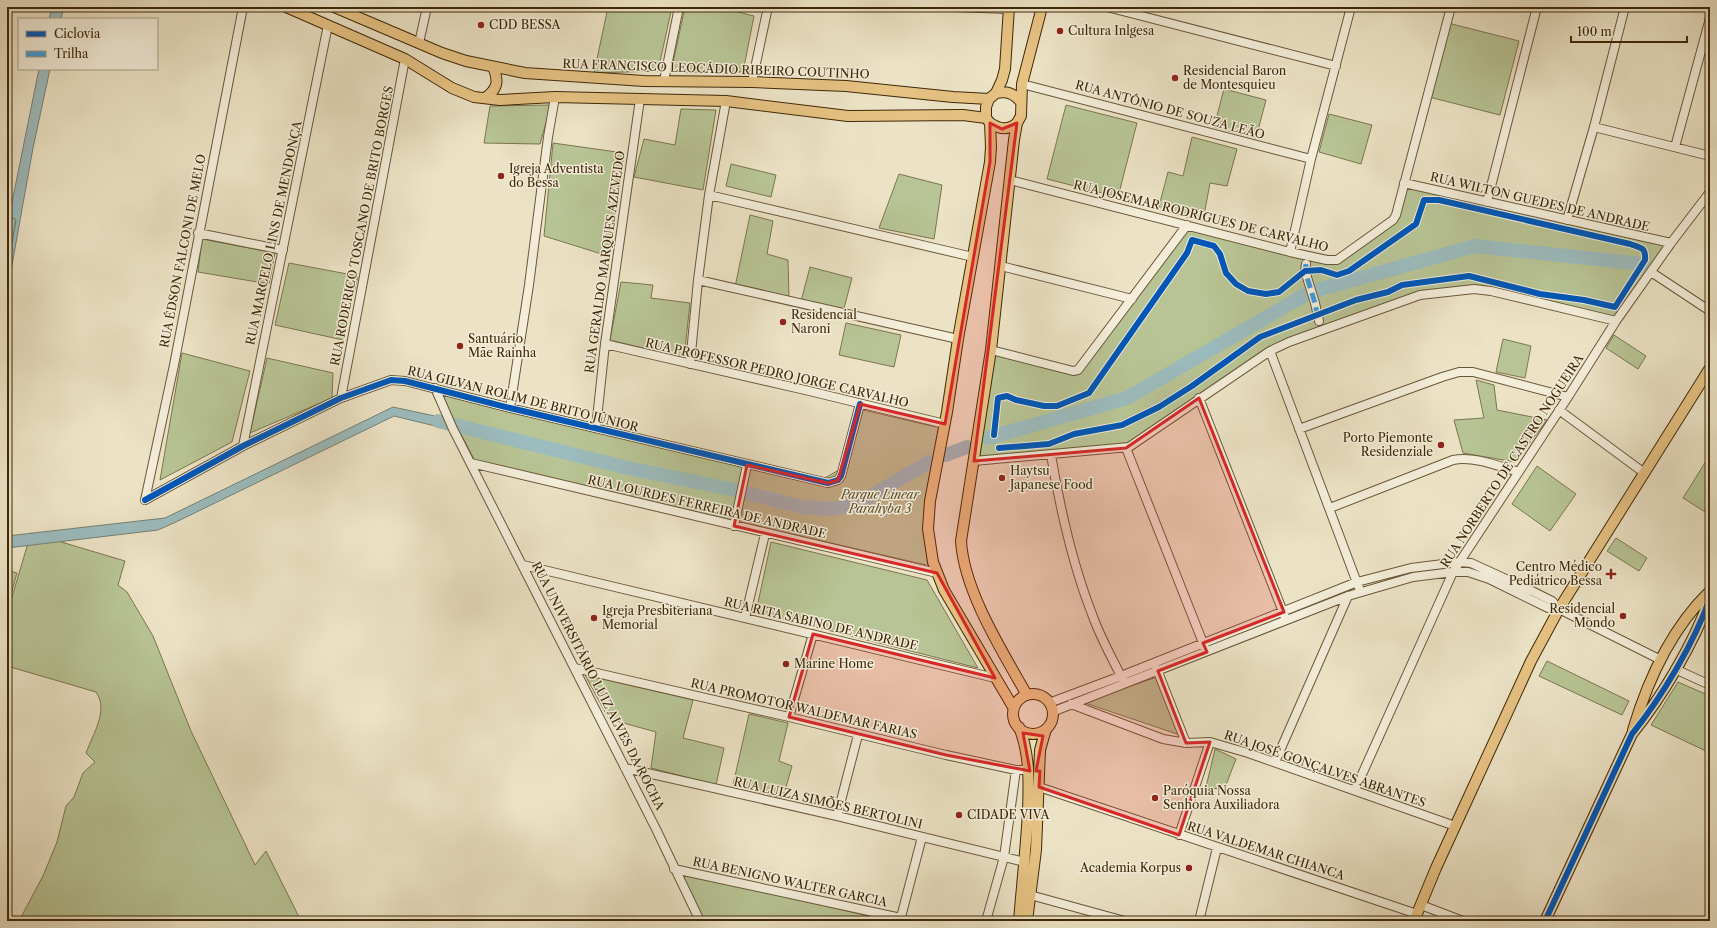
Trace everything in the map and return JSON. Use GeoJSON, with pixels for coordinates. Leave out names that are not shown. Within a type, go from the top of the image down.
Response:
{"type":"FeatureCollection","features":[{"type":"Feature","properties":{"kind":"main road"},"geometry":{"type":"LineString","coordinates":[[286,7],[405,59],[452,88],[469,95],[485,98],[500,100],[555,97],[726,101],[848,116],[963,115],[988,120],[1002,129],[1010,128],[1017,123]]}},
{"type":"Feature","properties":{"kind":"main road","name":"RUA FRANCISCO LEOCÁDIO RIBEIRO COUTINHO"},"geometry":{"type":"LineString","coordinates":[[334,7],[466,61],[526,73],[664,82],[752,82],[846,86],[953,97],[993,96]]}},
{"type":"Feature","properties":{"kind":"main road"},"geometry":{"type":"LineString","coordinates":[[1027,695],[994,635],[970,584],[964,567],[962,554],[962,530],[991,350],[1017,123],[1021,116],[1020,101],[1022,84],[1042,7]]}},
{"type":"Feature","properties":{"kind":"main road"},"geometry":{"type":"LineString","coordinates":[[1008,8],[1005,69],[1002,80],[986,108],[990,162],[958,339],[928,523],[931,552],[944,590],[1013,707],[1014,720],[1024,732],[1034,734],[1046,729]]}},
{"type":"Feature","properties":{"kind":"main road"},"geometry":{"type":"LineString","coordinates":[[485,98],[492,94],[498,84],[493,67]]}},
{"type":"Feature","properties":{"kind":"main road"},"geometry":{"type":"LineString","coordinates":[[993,96],[1008,92],[1020,101]]}},
{"type":"Feature","properties":{"kind":"main road"},"geometry":{"type":"LineString","coordinates":[[1417,913],[1455,826],[1531,661],[1559,608],[1643,472],[1710,368]]}},
{"type":"Feature","properties":{"kind":"main road"},"geometry":{"type":"LineString","coordinates":[[1545,921],[1632,734],[1642,701],[1659,659],[1694,609],[1710,591]]}},
{"type":"Feature","properties":{"kind":"main road"},"geometry":{"type":"LineString","coordinates":[[1632,734],[1650,712],[1675,669],[1704,614],[1710,598]]}},
{"type":"Feature","properties":{"kind":"main road"},"geometry":{"type":"LineString","coordinates":[[1013,707],[1019,700],[1027,695],[1035,694],[1043,697],[1051,707],[1050,724],[1046,729],[1040,750],[1036,850],[1028,921]]}},
{"type":"Feature","properties":{"kind":"main road"},"geometry":{"type":"LineString","coordinates":[[1019,727],[1025,744],[1028,770],[1025,862],[1019,921]]}},
{"type":"Feature","properties":{"kind":"street","name":"RUA ÉDSON FALCONI DE MELO"},"geometry":{"type":"LineString","coordinates":[[146,500],[174,365],[198,233],[243,7]]}},
{"type":"Feature","properties":{"kind":"street"},"geometry":{"type":"LineString","coordinates":[[419,43],[427,7]]}},
{"type":"Feature","properties":{"kind":"street"},"geometry":{"type":"LineString","coordinates":[[664,82],[679,7]]}},
{"type":"Feature","properties":{"kind":"street"},"geometry":{"type":"LineString","coordinates":[[752,82],[768,7]]}},
{"type":"Feature","properties":{"kind":"street"},"geometry":{"type":"LineString","coordinates":[[954,7],[1008,8]]}},
{"type":"Feature","properties":{"kind":"street"},"geometry":{"type":"LineString","coordinates":[[1107,7],[1336,66]]}},
{"type":"Feature","properties":{"kind":"street"},"geometry":{"type":"LineString","coordinates":[[1290,252],[1311,159],[1352,7]]}},
{"type":"Feature","properties":{"kind":"street","name":"RUA JOSEMAR RODRIGUES DE CARVALHO"},"geometry":{"type":"LineString","coordinates":[[1010,180],[1290,252],[1327,260],[1337,260],[1392,220],[1396,215],[1451,7]]}},
{"type":"Feature","properties":{"kind":"street"},"geometry":{"type":"LineString","coordinates":[[1487,202],[1537,7]]}},
{"type":"Feature","properties":{"kind":"street"},"geometry":{"type":"LineString","coordinates":[[1567,220],[1594,127],[1625,7]]}},
{"type":"Feature","properties":{"kind":"street"},"geometry":{"type":"LineString","coordinates":[[1675,147],[1710,18]]}},
{"type":"Feature","properties":{"kind":"street","name":"RUA MARCELO LINS DE MENDONÇA"},"geometry":{"type":"LineString","coordinates":[[243,446],[328,25]]}},
{"type":"Feature","properties":{"kind":"street","name":"RUA RODERICO TOSCANO DE BRITO BORGES"},"geometry":{"type":"LineString","coordinates":[[342,398],[405,59]]}},
{"type":"Feature","properties":{"kind":"street","name":"RUA ANTÔNIO DE SOUZA LEÃO"},"geometry":{"type":"LineString","coordinates":[[1022,84],[1311,159]]}},
{"type":"Feature","properties":{"kind":"street"},"geometry":{"type":"LineString","coordinates":[[510,408],[555,97]]}},
{"type":"Feature","properties":{"kind":"street","name":"RUA GERALDO MARQUES AZEVEDO"},"geometry":{"type":"LineString","coordinates":[[596,428],[605,344],[640,99]]}},
{"type":"Feature","properties":{"kind":"street"},"geometry":{"type":"LineString","coordinates":[[690,364],[698,280],[709,196],[726,101]]}},
{"type":"Feature","properties":{"kind":"street"},"geometry":{"type":"LineString","coordinates":[[1594,127],[1710,156]]}},
{"type":"Feature","properties":{"kind":"street","name":"RUA WILTON GUEDES DE ANDRADE"},"geometry":{"type":"LineString","coordinates":[[1404,183],[1671,243]]}},
{"type":"Feature","properties":{"kind":"street","name":"RUA NORBERTO DE CASTRO NOGUEIRA"},"geometry":{"type":"LineString","coordinates":[[1355,790],[1453,572],[1616,321],[1671,243],[1710,192]]}},
{"type":"Feature","properties":{"kind":"street"},"geometry":{"type":"LineString","coordinates":[[709,196],[973,257]]}},
{"type":"Feature","properties":{"kind":"street"},"geometry":{"type":"LineString","coordinates":[[991,350],[1073,371],[1078,370],[1187,225]]}},
{"type":"Feature","properties":{"kind":"street"},"geometry":{"type":"LineString","coordinates":[[198,233],[283,250]]}},
{"type":"Feature","properties":{"kind":"street"},"geometry":{"type":"LineString","coordinates":[[1306,264],[1305,271],[1319,320]]}},
{"type":"Feature","properties":{"kind":"street"},"geometry":{"type":"LineString","coordinates":[[1001,266],[1132,299]]}},
{"type":"Feature","properties":{"kind":"street"},"geometry":{"type":"LineString","coordinates":[[1650,272],[1710,311]]}},
{"type":"Feature","properties":{"kind":"street"},"geometry":{"type":"LineString","coordinates":[[698,280],[958,339]]}},
{"type":"Feature","properties":{"kind":"street"},"geometry":{"type":"LineString","coordinates":[[974,461],[1126,448],[1270,350],[1420,295],[1474,289],[1491,291],[1616,321]]}},
{"type":"Feature","properties":{"kind":"street","name":"RUA PROFESSOR PEDRO JORGE CARVALHO"},"geometry":{"type":"LineString","coordinates":[[605,344],[945,424]]}},
{"type":"Feature","properties":{"kind":"street"},"geometry":{"type":"LineString","coordinates":[[1270,350],[1360,592]]}},
{"type":"Feature","properties":{"kind":"street"},"geometry":{"type":"LineString","coordinates":[[1299,429],[1459,372],[1473,372],[1568,397]]}},
{"type":"Feature","properties":{"kind":"street","name":"RUA GILVAN ROLIM DE BRITO JÚNIOR"},"geometry":{"type":"LineString","coordinates":[[146,500],[243,446],[342,398],[391,380],[405,381],[510,408],[828,483],[838,480],[843,469],[860,404]]}},
{"type":"Feature","properties":{"kind":"street","name":"RUA UNIVERSITÁRIO LUIZ ALVES DA ROCHA"},"geometry":{"type":"LineString","coordinates":[[434,388],[453,429],[656,829],[700,921]]}},
{"type":"Feature","properties":{"kind":"street"},"geometry":{"type":"LineString","coordinates":[[1199,398],[1287,621]]}},
{"type":"Feature","properties":{"kind":"street"},"geometry":{"type":"LineString","coordinates":[[1559,410],[1643,472]]}},
{"type":"Feature","properties":{"kind":"street"},"geometry":{"type":"LineString","coordinates":[[1126,448],[1207,652]]}},
{"type":"Feature","properties":{"kind":"street"},"geometry":{"type":"LineString","coordinates":[[1051,455],[1065,523],[1083,588],[1099,633],[1123,680]]}},
{"type":"Feature","properties":{"kind":"street"},"geometry":{"type":"LineString","coordinates":[[1330,508],[1453,460],[1463,458],[1519,472]]}},
{"type":"Feature","properties":{"kind":"street","name":"RUA LOURDES FERREIRA DE ANDRADE"},"geometry":{"type":"LineString","coordinates":[[471,463],[765,534],[937,573]]}},
{"type":"Feature","properties":{"kind":"street"},"geometry":{"type":"LineString","coordinates":[[734,526],[747,464]]}},
{"type":"Feature","properties":{"kind":"street"},"geometry":{"type":"LineString","coordinates":[[745,618],[765,534]]}},
{"type":"Feature","properties":{"kind":"street"},"geometry":{"type":"LineString","coordinates":[[1051,707],[1071,704],[1123,680],[1154,663],[1357,582],[1411,568],[1459,562],[1471,563],[1532,591],[1552,601],[1559,608],[1659,659]]}},
{"type":"Feature","properties":{"kind":"street","name":"RUA RITA SABINO DE ANDRADE"},"geometry":{"type":"LineString","coordinates":[[523,565],[995,678]]}},
{"type":"Feature","properties":{"kind":"street"},"geometry":{"type":"LineString","coordinates":[[1051,707],[1123,680],[1158,671],[1348,596],[1412,577],[1453,572],[1468,572],[1480,576],[1548,608],[1559,608]]}},
{"type":"Feature","properties":{"kind":"street"},"geometry":{"type":"LineString","coordinates":[[1274,762],[1348,596]]}},
{"type":"Feature","properties":{"kind":"street"},"geometry":{"type":"LineString","coordinates":[[789,716],[813,634]]}},
{"type":"Feature","properties":{"kind":"street"},"geometry":{"type":"LineString","coordinates":[[1154,663],[1186,744]]}},
{"type":"Feature","properties":{"kind":"street","name":"RUA PROMOTOR WALDEMAR FARIAS"},"geometry":{"type":"LineString","coordinates":[[575,668],[789,716],[858,735],[1016,770],[1028,770]]}},
{"type":"Feature","properties":{"kind":"street"},"geometry":{"type":"LineString","coordinates":[[1675,669],[1710,685]]}},
{"type":"Feature","properties":{"kind":"street","name":"RUA JOSÉ GONÇALVES ABRANTES"},"geometry":{"type":"LineString","coordinates":[[1071,704],[1164,739],[1186,744],[1210,742],[1223,745],[1455,826]]}},
{"type":"Feature","properties":{"kind":"street"},"geometry":{"type":"LineString","coordinates":[[837,816],[858,735]]}},
{"type":"Feature","properties":{"kind":"street"},"geometry":{"type":"LineString","coordinates":[[1179,835],[1210,742]]}},
{"type":"Feature","properties":{"kind":"street","name":"RUA LUIZA SIMÕES BERTOLINI"},"geometry":{"type":"LineString","coordinates":[[625,768],[837,816],[1025,862]]}},
{"type":"Feature","properties":{"kind":"street"},"geometry":{"type":"LineString","coordinates":[[986,921],[1004,857],[1016,770]]}},
{"type":"Feature","properties":{"kind":"street","name":"RUA VALDEMAR CHIANCA"},"geometry":{"type":"LineString","coordinates":[[1039,787],[1179,835],[1417,913],[1464,921]]}},
{"type":"Feature","properties":{"kind":"street"},"geometry":{"type":"LineString","coordinates":[[900,920],[922,837]]}},
{"type":"Feature","properties":{"kind":"street"},"geometry":{"type":"LineString","coordinates":[[1199,921],[1218,848]]}},
{"type":"Feature","properties":{"kind":"street","name":"RUA BENIGNO WALTER GARCIA"},"geometry":{"type":"LineString","coordinates":[[674,869],[900,920]]}},
{"type":"Feature","properties":{"kind":"street"},"geometry":{"type":"LineString","coordinates":[[1030,895],[1125,921]]}},
{"type":"Feature","properties":{"kind":"highlighted area"},"geometry":{"type":"Polygon","coordinates":[[[990,123],[1002,129],[1017,123],[974,461],[1126,448],[1199,398],[1284,612],[1203,643],[1207,652],[1158,671],[1186,743],[1210,742],[1179,835],[1039,787],[1040,771],[1036,771],[1043,736],[1023,733],[1030,771],[946,755],[789,717],[813,634],[995,678],[937,573],[734,526],[747,465],[828,483],[838,480],[860,404],[945,424],[990,162],[990,123]]]}},
{"type":"Feature","properties":{"kind":"green space"},"geometry":{"type":"Polygon","coordinates":[[[608,7],[672,7],[658,71],[594,73],[608,7]]]}},
{"type":"Feature","properties":{"kind":"green space"},"geometry":{"type":"Polygon","coordinates":[[[685,7],[718,7],[754,16],[743,72],[671,72],[685,7]]]}},
{"type":"Feature","properties":{"kind":"green space"},"geometry":{"type":"Polygon","coordinates":[[[1448,23],[1519,41],[1500,115],[1429,97],[1448,23]]]}},
{"type":"Feature","properties":{"kind":"green space"},"geometry":{"type":"Polygon","coordinates":[[[1224,89],[1266,100],[1256,138],[1214,127],[1224,89]]]}},
{"type":"Feature","properties":{"kind":"green space"},"geometry":{"type":"Polygon","coordinates":[[[551,105],[540,144],[484,143],[490,106],[551,105]]]}},
{"type":"Feature","properties":{"kind":"green space"},"geometry":{"type":"Polygon","coordinates":[[[1066,105],[1137,123],[1118,197],[1047,179],[1066,105]]]}},
{"type":"Feature","properties":{"kind":"green space"},"geometry":{"type":"Polygon","coordinates":[[[681,109],[716,110],[703,190],[634,177],[644,139],[675,145],[681,109]]]}},
{"type":"Feature","properties":{"kind":"green space"},"geometry":{"type":"Polygon","coordinates":[[[1329,114],[1372,125],[1361,164],[1319,152],[1329,114]]]}},
{"type":"Feature","properties":{"kind":"green space"},"geometry":{"type":"Polygon","coordinates":[[[1192,137],[1237,149],[1227,186],[1210,183],[1203,221],[1158,210],[1168,172],[1183,176],[1192,137]]]}},
{"type":"Feature","properties":{"kind":"green space"},"geometry":{"type":"Polygon","coordinates":[[[553,143],[624,153],[608,256],[544,236],[553,143]]]}},
{"type":"Feature","properties":{"kind":"green space"},"geometry":{"type":"Polygon","coordinates":[[[731,164],[776,175],[771,197],[726,186],[731,164]]]}},
{"type":"Feature","properties":{"kind":"green space"},"geometry":{"type":"Polygon","coordinates":[[[899,174],[942,185],[934,239],[879,228],[899,174]]]}},
{"type":"Feature","properties":{"kind":"green space"},"geometry":{"type":"Polygon","coordinates":[[[1407,181],[1672,243],[1617,322],[1479,291],[1423,295],[1273,350],[1200,394],[1128,447],[975,459],[990,351],[1079,373],[1189,225],[1338,263],[1397,218],[1407,181]]]}},
{"type":"Feature","properties":{"kind":"green space"},"geometry":{"type":"Polygon","coordinates":[[[750,215],[773,221],[767,254],[788,260],[789,297],[735,287],[750,215]]]}},
{"type":"Feature","properties":{"kind":"green space"},"geometry":{"type":"Polygon","coordinates":[[[202,239],[275,253],[269,284],[198,272],[202,239]]]}},
{"type":"Feature","properties":{"kind":"green space"},"geometry":{"type":"Polygon","coordinates":[[[289,263],[358,276],[343,340],[275,325],[289,263]]]}},
{"type":"Feature","properties":{"kind":"green space"},"geometry":{"type":"Polygon","coordinates":[[[810,267],[852,278],[842,316],[800,305],[810,267]]]}},
{"type":"Feature","properties":{"kind":"green space"},"geometry":{"type":"Polygon","coordinates":[[[621,282],[653,285],[651,298],[690,303],[684,358],[610,340],[621,282]]]}},
{"type":"Feature","properties":{"kind":"green space"},"geometry":{"type":"Polygon","coordinates":[[[846,323],[901,335],[894,367],[839,355],[846,323]]]}},
{"type":"Feature","properties":{"kind":"green space"},"geometry":{"type":"Polygon","coordinates":[[[1614,335],[1646,356],[1638,369],[1606,348],[1614,335]]]}},
{"type":"Feature","properties":{"kind":"green space"},"geometry":{"type":"Polygon","coordinates":[[[1503,339],[1531,346],[1525,378],[1496,372],[1503,339]]]}},
{"type":"Feature","properties":{"kind":"green space"},"geometry":{"type":"Polygon","coordinates":[[[182,353],[250,371],[232,442],[160,480],[182,353]]]}},
{"type":"Feature","properties":{"kind":"green space"},"geometry":{"type":"Polygon","coordinates":[[[267,358],[333,373],[332,398],[250,433],[267,358]]]}},
{"type":"Feature","properties":{"kind":"green space"},"geometry":{"type":"Polygon","coordinates":[[[1476,380],[1494,385],[1497,410],[1547,420],[1515,462],[1463,453],[1454,420],[1484,418],[1476,380]]]}},
{"type":"Feature","properties":{"kind":"green space","name":"Parque Linear Parahyba 3"},"geometry":{"type":"Polygon","coordinates":[[[437,388],[823,479],[846,466],[863,410],[936,427],[945,424],[927,523],[935,567],[475,461],[437,388]]]}},
{"type":"Feature","properties":{"kind":"green space"},"geometry":{"type":"Polygon","coordinates":[[[1708,458],[1710,459],[1710,515],[1683,498],[1708,458]]]}},
{"type":"Feature","properties":{"kind":"green space"},"geometry":{"type":"Polygon","coordinates":[[[1537,466],[1576,494],[1550,531],[1512,504],[1537,466]]]}},
{"type":"Feature","properties":{"kind":"green space"},"geometry":{"type":"Polygon","coordinates":[[[31,533],[125,561],[118,585],[127,592],[153,636],[191,731],[255,865],[266,851],[301,921],[19,921],[43,876],[57,842],[66,806],[74,797],[83,773],[95,762],[86,753],[96,730],[101,706],[100,699],[96,692],[7,666],[7,614],[31,533]]]}},
{"type":"Feature","properties":{"kind":"green space"},"geometry":{"type":"Polygon","coordinates":[[[1616,538],[1647,558],[1639,571],[1607,551],[1616,538]]]}},
{"type":"Feature","properties":{"kind":"green space"},"geometry":{"type":"Polygon","coordinates":[[[771,542],[927,580],[978,668],[756,612],[771,542]]]}},
{"type":"Feature","properties":{"kind":"green space"},"geometry":{"type":"Polygon","coordinates":[[[7,570],[17,573],[7,609],[7,570]]]}},
{"type":"Feature","properties":{"kind":"green space"},"geometry":{"type":"Polygon","coordinates":[[[1547,661],[1629,701],[1622,715],[1539,676],[1547,661]]]}},
{"type":"Feature","properties":{"kind":"green space"},"geometry":{"type":"Polygon","coordinates":[[[585,675],[693,700],[683,738],[724,748],[716,785],[651,768],[656,732],[609,719],[585,675]]]}},
{"type":"Feature","properties":{"kind":"green space"},"geometry":{"type":"Polygon","coordinates":[[[1157,677],[1183,736],[1082,702],[1157,677]]]}},
{"type":"Feature","properties":{"kind":"green space"},"geometry":{"type":"Polygon","coordinates":[[[1678,682],[1710,696],[1710,753],[1651,725],[1678,682]]]}},
{"type":"Feature","properties":{"kind":"green space"},"geometry":{"type":"Polygon","coordinates":[[[749,714],[788,723],[779,761],[792,766],[783,798],[733,785],[749,714]]]}},
{"type":"Feature","properties":{"kind":"green space"},"geometry":{"type":"Polygon","coordinates":[[[1215,749],[1236,759],[1224,790],[1206,787],[1215,749]]]}},
{"type":"Feature","properties":{"kind":"green space"},"geometry":{"type":"Polygon","coordinates":[[[677,872],[891,921],[702,921],[677,872]]]}},
{"type":"Feature","properties":{"kind":"water"},"geometry":{"type":"Polygon","coordinates":[[[52,7],[64,7],[61,18],[49,18],[52,7]]]}},
{"type":"Feature","properties":{"kind":"water"},"geometry":{"type":"Polygon","coordinates":[[[39,70],[50,70],[33,148],[7,293],[7,227],[39,70]]]}},
{"type":"Feature","properties":{"kind":"water"},"geometry":{"type":"Polygon","coordinates":[[[393,407],[453,420],[460,432],[394,416],[158,530],[7,548],[7,536],[165,518],[393,407]]]}},
{"type":"Feature","properties":{"kind":"waterway"},"geometry":{"type":"LineString","coordinates":[[988,438],[1127,398],[1310,292],[1475,246],[1642,264]]}},
{"type":"Feature","properties":{"kind":"waterway"},"geometry":{"type":"LineString","coordinates":[[438,421],[628,468],[730,489],[802,507],[830,509],[846,507],[861,502],[929,462]]}},
{"type":"Feature","properties":{"kind":"waterway"},"geometry":{"type":"LineString","coordinates":[[946,455],[967,447]]}},
{"type":"Feature","properties":{"kind":"marked path"},"geometry":{"type":"LineString","coordinates":[[1306,264],[1305,271],[1315,303],[1318,319]]}},
{"type":"Feature","properties":{"kind":"cycle path"},"geometry":{"type":"LineString","coordinates":[[994,435],[998,398],[1007,396],[1016,400],[1044,406],[1057,406],[1089,393],[1187,253],[1192,240],[1214,246],[1220,254],[1226,273],[1236,284],[1248,291],[1266,294],[1279,292],[1305,271],[1321,270],[1337,275],[1349,271],[1416,224],[1424,200],[1439,200],[1630,244],[1640,247],[1645,253],[1645,260],[1615,307],[1584,300],[1540,294],[1469,276],[1402,285],[1388,292],[1356,300],[1260,337],[1192,386],[1159,407],[1122,425],[1074,434],[1049,444],[999,448]]}},
{"type":"Feature","properties":{"kind":"cycle path"},"geometry":{"type":"LineString","coordinates":[[145,500],[243,446],[341,398],[391,380],[405,381],[510,408],[828,483],[838,480],[841,476],[860,404]]}},
{"type":"Feature","properties":{"kind":"cycle path"},"geometry":{"type":"LineString","coordinates":[[1545,921],[1632,734],[1666,687],[1695,633],[1710,598]]}},
{"type":"Feature","properties":{"kind":"place","name":"CDD BESSA"},"geometry":{"type":"Point","coordinates":[481,25]}},
{"type":"Feature","properties":{"kind":"place","name":"Cultura Inlgesa"},"geometry":{"type":"Point","coordinates":[1060,31]}},
{"type":"Feature","properties":{"kind":"place","name":"Residencial Baron de Montesquieu"},"geometry":{"type":"Point","coordinates":[1175,78]}},
{"type":"Feature","properties":{"kind":"place","name":"Igreja Adventista do Bessa"},"geometry":{"type":"Point","coordinates":[501,176]}},
{"type":"Feature","properties":{"kind":"place","name":"Residencial Naroni"},"geometry":{"type":"Point","coordinates":[783,322]}},
{"type":"Feature","properties":{"kind":"place","name":"Santuário Mãe Rainha"},"geometry":{"type":"Point","coordinates":[460,346]}},
{"type":"Feature","properties":{"kind":"place","name":"Porto Piemonte Residenziale"},"geometry":{"type":"Point","coordinates":[1441,445]}},
{"type":"Feature","properties":{"kind":"place","name":"Haytsu Japanese Food"},"geometry":{"type":"Point","coordinates":[1002,478]}},
{"type":"Feature","properties":{"kind":"place","name":"Centro Médico Pediátrico Bessa"},"geometry":{"type":"Point","coordinates":[1611,574]}},
{"type":"Feature","properties":{"kind":"place","name":"Residencial Mondo"},"geometry":{"type":"Point","coordinates":[1623,616]}},
{"type":"Feature","properties":{"kind":"place","name":"Igreja Presbiteriana Memorial"},"geometry":{"type":"Point","coordinates":[594,618]}},
{"type":"Feature","properties":{"kind":"place","name":"Marine Home"},"geometry":{"type":"Point","coordinates":[786,664]}},
{"type":"Feature","properties":{"kind":"place","name":"Paróquia Nossa Senhora Auxiliadora"},"geometry":{"type":"Point","coordinates":[1155,798]}},
{"type":"Feature","properties":{"kind":"place","name":"CIDADE VIVA"},"geometry":{"type":"Point","coordinates":[959,815]}},
{"type":"Feature","properties":{"kind":"place","name":"Academia Korpus"},"geometry":{"type":"Point","coordinates":[1189,868]}}]}
